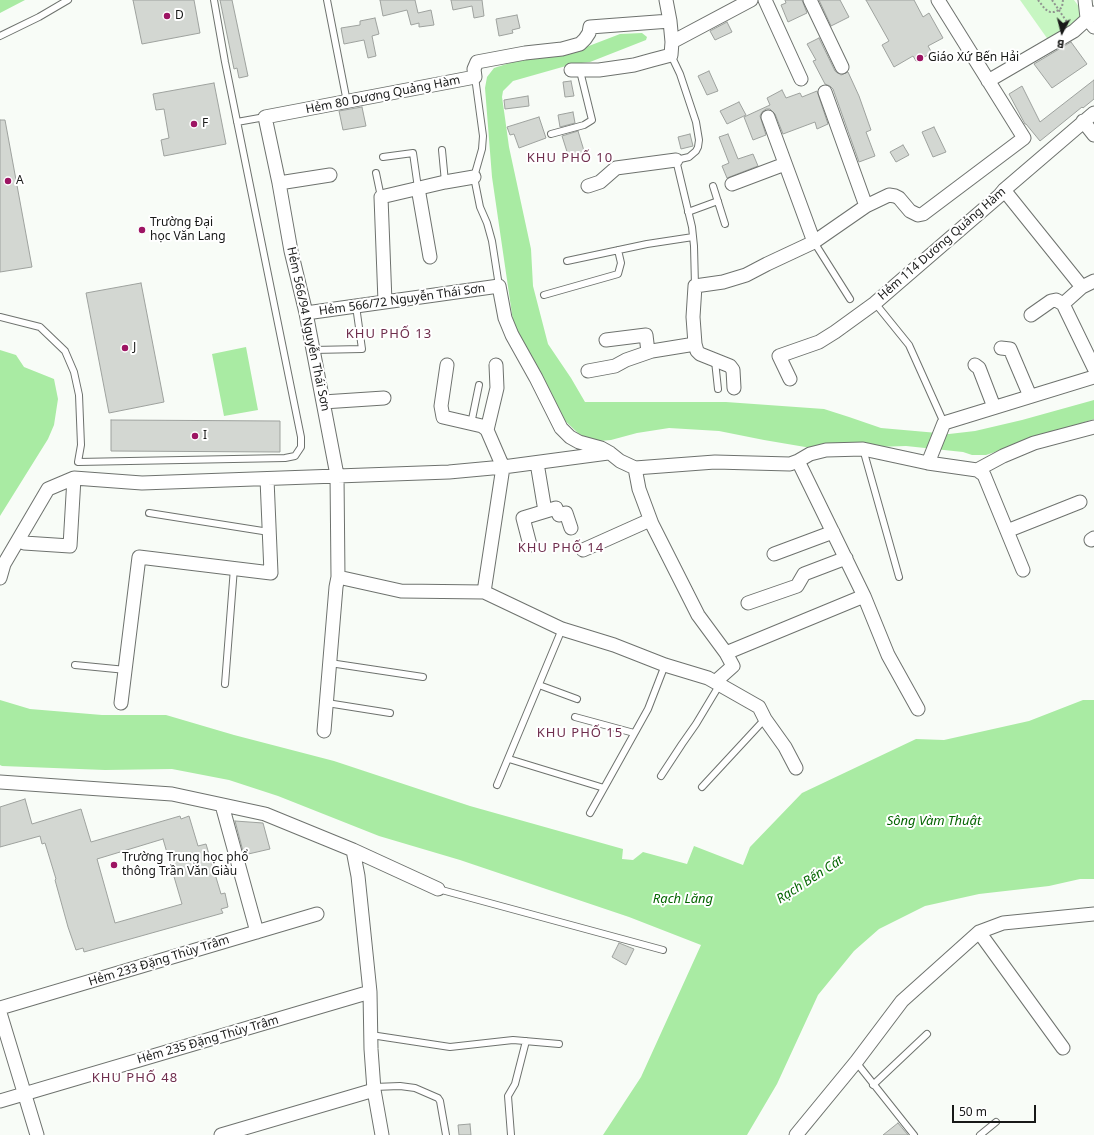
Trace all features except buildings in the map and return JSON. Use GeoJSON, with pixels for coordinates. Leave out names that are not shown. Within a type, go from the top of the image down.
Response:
{"type":"FeatureCollection","features":[{"type":"Feature","properties":{"kind":"street"},"geometry":{"type":"LineString","coordinates":[[666,0],[670,21],[671,48]]}},
{"type":"Feature","properties":{"kind":"street"},"geometry":{"type":"LineString","coordinates":[[576,70],[599,70],[634,65],[671,48],[737,3],[750,0]]}},
{"type":"Feature","properties":{"kind":"street"},"geometry":{"type":"LineString","coordinates":[[766,0],[801,79]]}},
{"type":"Feature","properties":{"kind":"street"},"geometry":{"type":"LineString","coordinates":[[810,0],[842,66]]}},
{"type":"Feature","properties":{"kind":"street"},"geometry":{"type":"LineString","coordinates":[[734,388],[733,370],[730,366],[715,361],[697,351],[693,317],[695,286],[723,282],[746,276],[767,264],[814,242],[866,206],[889,195],[899,198],[910,211],[918,215],[923,214],[1024,138],[938,0]]}},
{"type":"Feature","properties":{"kind":"street"},"geometry":{"type":"LineString","coordinates":[[988,81],[1092,19],[1085,0]]}},
{"type":"Feature","properties":{"kind":"street","name":"Hẻm 80 Dương Quảng Hàm"},"geometry":{"type":"LineString","coordinates":[[265,117],[475,77],[474,69],[477,62],[525,53],[562,49],[580,44],[589,34],[590,27],[670,21]]}},
{"type":"Feature","properties":{"kind":"street"},"geometry":{"type":"LineString","coordinates":[[825,92],[866,206]]}},
{"type":"Feature","properties":{"kind":"street","name":"Hẻm 114 Dương Quảng Hàm"},"geometry":{"type":"LineString","coordinates":[[790,379],[779,356],[819,342],[875,303],[1094,113]]}},
{"type":"Feature","properties":{"kind":"street","name":"Hẻm 566/94 Nguyễn Thái Sơn"},"geometry":{"type":"LineString","coordinates":[[265,117],[291,252],[306,313],[337,475],[338,577],[324,731]]}},
{"type":"Feature","properties":{"kind":"street"},"geometry":{"type":"LineString","coordinates":[[768,117],[814,242]]}},
{"type":"Feature","properties":{"kind":"street"},"geometry":{"type":"LineString","coordinates":[[1083,121],[1094,135]]}},
{"type":"Feature","properties":{"kind":"street"},"geometry":{"type":"LineString","coordinates":[[588,186],[600,182],[616,168],[676,160]]}},
{"type":"Feature","properties":{"kind":"street"},"geometry":{"type":"LineString","coordinates":[[732,184],[785,164]]}},
{"type":"Feature","properties":{"kind":"street"},"geometry":{"type":"LineString","coordinates":[[278,183],[330,175]]}},
{"type":"Feature","properties":{"kind":"street"},"geometry":{"type":"LineString","coordinates":[[385,302],[381,197],[445,182],[474,177]]}},
{"type":"Feature","properties":{"kind":"street"},"geometry":{"type":"LineString","coordinates":[[418,188],[430,257]]}},
{"type":"Feature","properties":{"kind":"street"},"geometry":{"type":"LineString","coordinates":[[1004,190],[1088,284],[1063,304]]}},
{"type":"Feature","properties":{"kind":"street","name":"Hẻm 566/72 Nguyễn Thái Sơn"},"geometry":{"type":"LineString","coordinates":[[306,313],[499,286],[505,318],[512,335],[561,428],[570,437],[578,442],[601,448],[610,453],[620,462],[635,468]]}},
{"type":"Feature","properties":{"kind":"street"},"geometry":{"type":"LineString","coordinates":[[1031,315],[1051,301],[1056,300],[1063,304],[1094,368]]}},
{"type":"Feature","properties":{"kind":"street"},"geometry":{"type":"LineString","coordinates":[[606,340],[646,335],[648,352]]}},
{"type":"Feature","properties":{"kind":"street"},"geometry":{"type":"LineString","coordinates":[[588,371],[615,366],[626,360],[648,352],[695,344]]}},
{"type":"Feature","properties":{"kind":"street"},"geometry":{"type":"LineString","coordinates":[[1001,348],[1010,349],[1030,396]]}},
{"type":"Feature","properties":{"kind":"street"},"geometry":{"type":"LineString","coordinates":[[447,365],[441,406],[443,417],[482,426],[487,430],[503,467],[484,592]]}},
{"type":"Feature","properties":{"kind":"street"},"geometry":{"type":"LineString","coordinates":[[487,430],[497,388],[496,365]]}},
{"type":"Feature","properties":{"kind":"street"},"geometry":{"type":"LineString","coordinates":[[975,365],[979,368],[994,408]]}},
{"type":"Feature","properties":{"kind":"street"},"geometry":{"type":"LineString","coordinates":[[928,463],[944,423],[1094,377]]}},
{"type":"Feature","properties":{"kind":"street"},"geometry":{"type":"LineString","coordinates":[[323,402],[384,398]]}},
{"type":"Feature","properties":{"kind":"street"},"geometry":{"type":"LineString","coordinates":[[977,470],[1003,456],[1034,443],[1094,427]]}},
{"type":"Feature","properties":{"kind":"street"},"geometry":{"type":"LineString","coordinates":[[717,683],[733,666],[726,653],[698,614],[650,520],[639,488],[635,468],[715,462],[790,464],[810,454],[826,450],[863,449],[928,463],[977,470],[984,476],[1023,570]]}},
{"type":"Feature","properties":{"kind":"street"},"geometry":{"type":"LineString","coordinates":[[0,578],[4,564],[48,489],[74,478],[142,483],[449,472],[537,463],[610,453]]}},
{"type":"Feature","properties":{"kind":"street"},"geometry":{"type":"LineString","coordinates":[[798,461],[864,596],[888,656],[918,709]]}},
{"type":"Feature","properties":{"kind":"street"},"geometry":{"type":"LineString","coordinates":[[537,463],[545,511]]}},
{"type":"Feature","properties":{"kind":"street"},"geometry":{"type":"LineString","coordinates":[[24,543],[70,546],[74,478]]}},
{"type":"Feature","properties":{"kind":"street"},"geometry":{"type":"LineString","coordinates":[[121,703],[139,557],[272,573],[267,479]]}},
{"type":"Feature","properties":{"kind":"street"},"geometry":{"type":"LineString","coordinates":[[1007,531],[1080,502]]}},
{"type":"Feature","properties":{"kind":"street"},"geometry":{"type":"LineString","coordinates":[[530,546],[523,518],[556,508],[559,515],[566,513],[571,528]]}},
{"type":"Feature","properties":{"kind":"street"},"geometry":{"type":"LineString","coordinates":[[583,550],[650,520]]}},
{"type":"Feature","properties":{"kind":"street"},"geometry":{"type":"LineString","coordinates":[[774,554],[833,532]]}},
{"type":"Feature","properties":{"kind":"street"},"geometry":{"type":"LineString","coordinates":[[748,603],[797,586],[804,574],[846,558]]}},
{"type":"Feature","properties":{"kind":"street"},"geometry":{"type":"LineString","coordinates":[[338,577],[400,591],[484,592],[562,629],[614,645],[665,665],[708,678],[759,707],[765,719],[785,747],[796,768]]}},
{"type":"Feature","properties":{"kind":"street"},"geometry":{"type":"LineString","coordinates":[[726,653],[864,596]]}},
{"type":"Feature","properties":{"kind":"street"},"geometry":{"type":"LineString","coordinates":[[0,782],[172,794],[265,814],[353,850],[438,889]]}},
{"type":"Feature","properties":{"kind":"street"},"geometry":{"type":"LineString","coordinates":[[222,805],[257,932]]}},
{"type":"Feature","properties":{"kind":"street"},"geometry":{"type":"LineString","coordinates":[[353,850],[358,876],[370,992],[374,1088],[382,1135]]}},
{"type":"Feature","properties":{"kind":"street","name":"Hẻm 233 Đặng Thùy Trâm"},"geometry":{"type":"LineString","coordinates":[[0,1008],[317,914]]}},
{"type":"Feature","properties":{"kind":"street"},"geometry":{"type":"LineString","coordinates":[[796,1135],[856,1062],[902,1001],[979,932],[1003,923],[1094,914]]}},
{"type":"Feature","properties":{"kind":"street"},"geometry":{"type":"LineString","coordinates":[[979,932],[1063,1048]]}},
{"type":"Feature","properties":{"kind":"street","name":"Hẻm 235 Đặng Thùy Trâm"},"geometry":{"type":"LineString","coordinates":[[0,1101],[370,992]]}},
{"type":"Feature","properties":{"kind":"street"},"geometry":{"type":"LineString","coordinates":[[0,1013],[37,1135]]}},
{"type":"Feature","properties":{"kind":"street"},"geometry":{"type":"LineString","coordinates":[[221,1135],[374,1088]]}},
{"type":"Feature","properties":{"kind":"lane"},"geometry":{"type":"LineString","coordinates":[[0,36],[39,17],[68,0]]}},
{"type":"Feature","properties":{"kind":"lane"},"geometry":{"type":"LineString","coordinates":[[0,317],[40,327],[65,351],[74,372],[79,395],[81,445],[78,462],[285,458],[295,456],[301,446],[301,437],[237,122],[214,0]]}},
{"type":"Feature","properties":{"kind":"lane"},"geometry":{"type":"LineString","coordinates":[[327,0],[347,102]]}},
{"type":"Feature","properties":{"kind":"lane"},"geometry":{"type":"LineString","coordinates":[[671,48],[693,115],[699,140],[696,151],[689,157],[676,160],[693,237],[695,286]]}},
{"type":"Feature","properties":{"kind":"lane"},"geometry":{"type":"LineString","coordinates":[[550,134],[584,124],[592,120],[576,70]]}},
{"type":"Feature","properties":{"kind":"lane","name":"Hẻm 566/72 Nguyễn Thái Sơn"},"geometry":{"type":"LineString","coordinates":[[475,77],[483,136],[482,149],[474,177],[480,207],[487,223],[492,241],[499,286]]}},
{"type":"Feature","properties":{"kind":"lane"},"geometry":{"type":"LineString","coordinates":[[237,122],[265,117]]}},
{"type":"Feature","properties":{"kind":"lane"},"geometry":{"type":"LineString","coordinates":[[442,150],[445,182]]}},
{"type":"Feature","properties":{"kind":"lane"},"geometry":{"type":"LineString","coordinates":[[383,157],[413,153],[418,188]]}},
{"type":"Feature","properties":{"kind":"lane"},"geometry":{"type":"LineString","coordinates":[[376,173],[381,197]]}},
{"type":"Feature","properties":{"kind":"lane"},"geometry":{"type":"LineString","coordinates":[[713,186],[725,224]]}},
{"type":"Feature","properties":{"kind":"lane"},"geometry":{"type":"LineString","coordinates":[[688,212],[718,201]]}},
{"type":"Feature","properties":{"kind":"lane"},"geometry":{"type":"LineString","coordinates":[[567,261],[618,250],[693,237]]}},
{"type":"Feature","properties":{"kind":"lane"},"geometry":{"type":"LineString","coordinates":[[814,242],[850,299]]}},
{"type":"Feature","properties":{"kind":"lane"},"geometry":{"type":"LineString","coordinates":[[544,295],[618,274],[621,263],[618,250]]}},
{"type":"Feature","properties":{"kind":"lane"},"geometry":{"type":"LineString","coordinates":[[875,303],[909,345],[944,423]]}},
{"type":"Feature","properties":{"kind":"lane"},"geometry":{"type":"LineString","coordinates":[[313,350],[362,349],[356,306]]}},
{"type":"Feature","properties":{"kind":"lane"},"geometry":{"type":"LineString","coordinates":[[715,361],[718,388]]}},
{"type":"Feature","properties":{"kind":"lane"},"geometry":{"type":"LineString","coordinates":[[471,424],[479,385]]}},
{"type":"Feature","properties":{"kind":"lane"},"geometry":{"type":"LineString","coordinates":[[863,449],[899,577]]}},
{"type":"Feature","properties":{"kind":"lane"},"geometry":{"type":"LineString","coordinates":[[149,513],[269,532]]}},
{"type":"Feature","properties":{"kind":"lane"},"geometry":{"type":"LineString","coordinates":[[225,684],[234,568]]}},
{"type":"Feature","properties":{"kind":"lane"},"geometry":{"type":"LineString","coordinates":[[497,785],[562,629]]}},
{"type":"Feature","properties":{"kind":"lane"},"geometry":{"type":"LineString","coordinates":[[330,663],[422,677]]}},
{"type":"Feature","properties":{"kind":"lane"},"geometry":{"type":"LineString","coordinates":[[75,664],[126,670]]}},
{"type":"Feature","properties":{"kind":"lane"},"geometry":{"type":"LineString","coordinates":[[590,813],[648,709],[665,665]]}},
{"type":"Feature","properties":{"kind":"lane"},"geometry":{"type":"LineString","coordinates":[[661,776],[696,724],[717,683]]}},
{"type":"Feature","properties":{"kind":"lane"},"geometry":{"type":"LineString","coordinates":[[539,685],[577,699]]}},
{"type":"Feature","properties":{"kind":"lane"},"geometry":{"type":"LineString","coordinates":[[327,703],[390,713]]}},
{"type":"Feature","properties":{"kind":"lane"},"geometry":{"type":"LineString","coordinates":[[576,717],[634,733]]}},
{"type":"Feature","properties":{"kind":"lane"},"geometry":{"type":"LineString","coordinates":[[702,787],[765,719]]}},
{"type":"Feature","properties":{"kind":"lane"},"geometry":{"type":"LineString","coordinates":[[509,759],[604,788]]}},
{"type":"Feature","properties":{"kind":"lane"},"geometry":{"type":"LineString","coordinates":[[438,889],[663,950]]}},
{"type":"Feature","properties":{"kind":"lane"},"geometry":{"type":"LineString","coordinates":[[371,1034],[450,1047],[513,1040],[559,1044]]}},
{"type":"Feature","properties":{"kind":"lane"},"geometry":{"type":"LineString","coordinates":[[873,1084],[926,1034]]}},
{"type":"Feature","properties":{"kind":"lane"},"geometry":{"type":"LineString","coordinates":[[511,1135],[508,1096],[515,1084],[526,1041]]}},
{"type":"Feature","properties":{"kind":"lane"},"geometry":{"type":"LineString","coordinates":[[856,1062],[914,1135]]}},
{"type":"Feature","properties":{"kind":"lane"},"geometry":{"type":"LineString","coordinates":[[374,1088],[400,1086],[415,1088],[438,1098],[440,1101],[446,1135]]}},
{"type":"Feature","properties":{"kind":"lane"},"geometry":{"type":"LineString","coordinates":[[980,1135],[996,1122]]}},
{"type":"Feature","properties":{"kind":"path"},"geometry":{"type":"LineString","coordinates":[[1038,0],[1045,9],[1050,12],[1059,10],[1062,7],[1063,0]]}},
{"type":"Feature","properties":{"kind":"path"},"geometry":{"type":"LineString","coordinates":[[1052,0],[1074,31]]}},
{"type":"Feature","properties":{"kind":"shaded area"},"geometry":{"type":"Polygon","coordinates":[[[1020,0],[1074,0],[1080,8],[1082,14],[1077,22],[1049,41],[1020,0]]]}},
{"type":"Feature","properties":{"kind":"water"},"geometry":{"type":"Polygon","coordinates":[[[0,0],[25,0],[0,13],[0,0]]]}},
{"type":"Feature","properties":{"kind":"water"},"geometry":{"type":"Polygon","coordinates":[[[642,33],[647,37],[646,40],[590,62],[573,64],[513,81],[503,91],[502,97],[509,147],[531,249],[533,286],[548,344],[585,402],[726,402],[824,409],[881,428],[949,434],[975,431],[1022,420],[1094,400],[1094,419],[986,455],[972,455],[963,452],[906,446],[817,449],[719,431],[669,428],[637,433],[611,440],[599,441],[591,440],[579,434],[562,418],[513,321],[492,177],[485,88],[487,77],[494,68],[516,61],[546,57],[581,49],[620,34],[642,33]]]}},
{"type":"Feature","properties":{"kind":"water"},"geometry":{"type":"Polygon","coordinates":[[[246,347],[258,410],[224,416],[212,354],[246,347]]]}},
{"type":"Feature","properties":{"kind":"water"},"geometry":{"type":"Polygon","coordinates":[[[0,350],[16,355],[24,367],[54,379],[58,399],[54,425],[48,439],[0,516],[0,350]]]}},
{"type":"Feature","properties":{"kind":"water","name":"Sông Vàm Thuật"},"geometry":{"type":"Polygon","coordinates":[[[0,700],[30,709],[102,715],[166,715],[234,735],[334,761],[470,806],[623,849],[622,859],[633,860],[643,852],[687,864],[694,846],[743,865],[750,847],[802,793],[916,739],[944,740],[1029,721],[1083,700],[1094,700],[1094,879],[1080,879],[1049,886],[979,894],[925,906],[879,929],[854,951],[818,995],[777,1084],[747,1135],[603,1135],[641,1077],[701,945],[629,917],[460,860],[379,836],[278,796],[229,780],[172,769],[105,770],[2,766],[0,765],[0,700]]]}},
{"type":"Feature","properties":{"kind":"place","name":"D"},"geometry":{"type":"Point","coordinates":[167,16]}},
{"type":"Feature","properties":{"kind":"place","name":"Giáo Xứ Bến Hải"},"geometry":{"type":"Point","coordinates":[920,58]}},
{"type":"Feature","properties":{"kind":"place","name":"F"},"geometry":{"type":"Point","coordinates":[194,124]}},
{"type":"Feature","properties":{"kind":"place","name":"A"},"geometry":{"type":"Point","coordinates":[8,181]}},
{"type":"Feature","properties":{"kind":"place","name":"Trường Đại học Văn Lang"},"geometry":{"type":"Point","coordinates":[142,230]}},
{"type":"Feature","properties":{"kind":"place","name":"J"},"geometry":{"type":"Point","coordinates":[125,348]}},
{"type":"Feature","properties":{"kind":"place","name":"I"},"geometry":{"type":"Point","coordinates":[195,436]}},
{"type":"Feature","properties":{"kind":"place","name":"Trường Trung học phổ thông Trần Văn Giàu"},"geometry":{"type":"Point","coordinates":[114,865]}},
{"type":"Feature","properties":{"kind":"district","name":"KHU PHỐ 10"},"geometry":{"type":"Point","coordinates":[570,158]}},
{"type":"Feature","properties":{"kind":"district","name":"KHU PHỐ 13"},"geometry":{"type":"Point","coordinates":[389,334]}},
{"type":"Feature","properties":{"kind":"district","name":"KHU PHỐ 14"},"geometry":{"type":"Point","coordinates":[561,548]}},
{"type":"Feature","properties":{"kind":"district","name":"KHU PHỐ 15"},"geometry":{"type":"Point","coordinates":[580,733]}},
{"type":"Feature","properties":{"kind":"district","name":"KHU PHỐ 48"},"geometry":{"type":"Point","coordinates":[135,1078]}},
{"type":"Feature","properties":{"kind":"water label","name":"Rạch Bến Cát"},"geometry":{"type":"Point","coordinates":[810,880]}},
{"type":"Feature","properties":{"kind":"water label","name":"Rạch Lăng"},"geometry":{"type":"Point","coordinates":[683,899]}}]}
